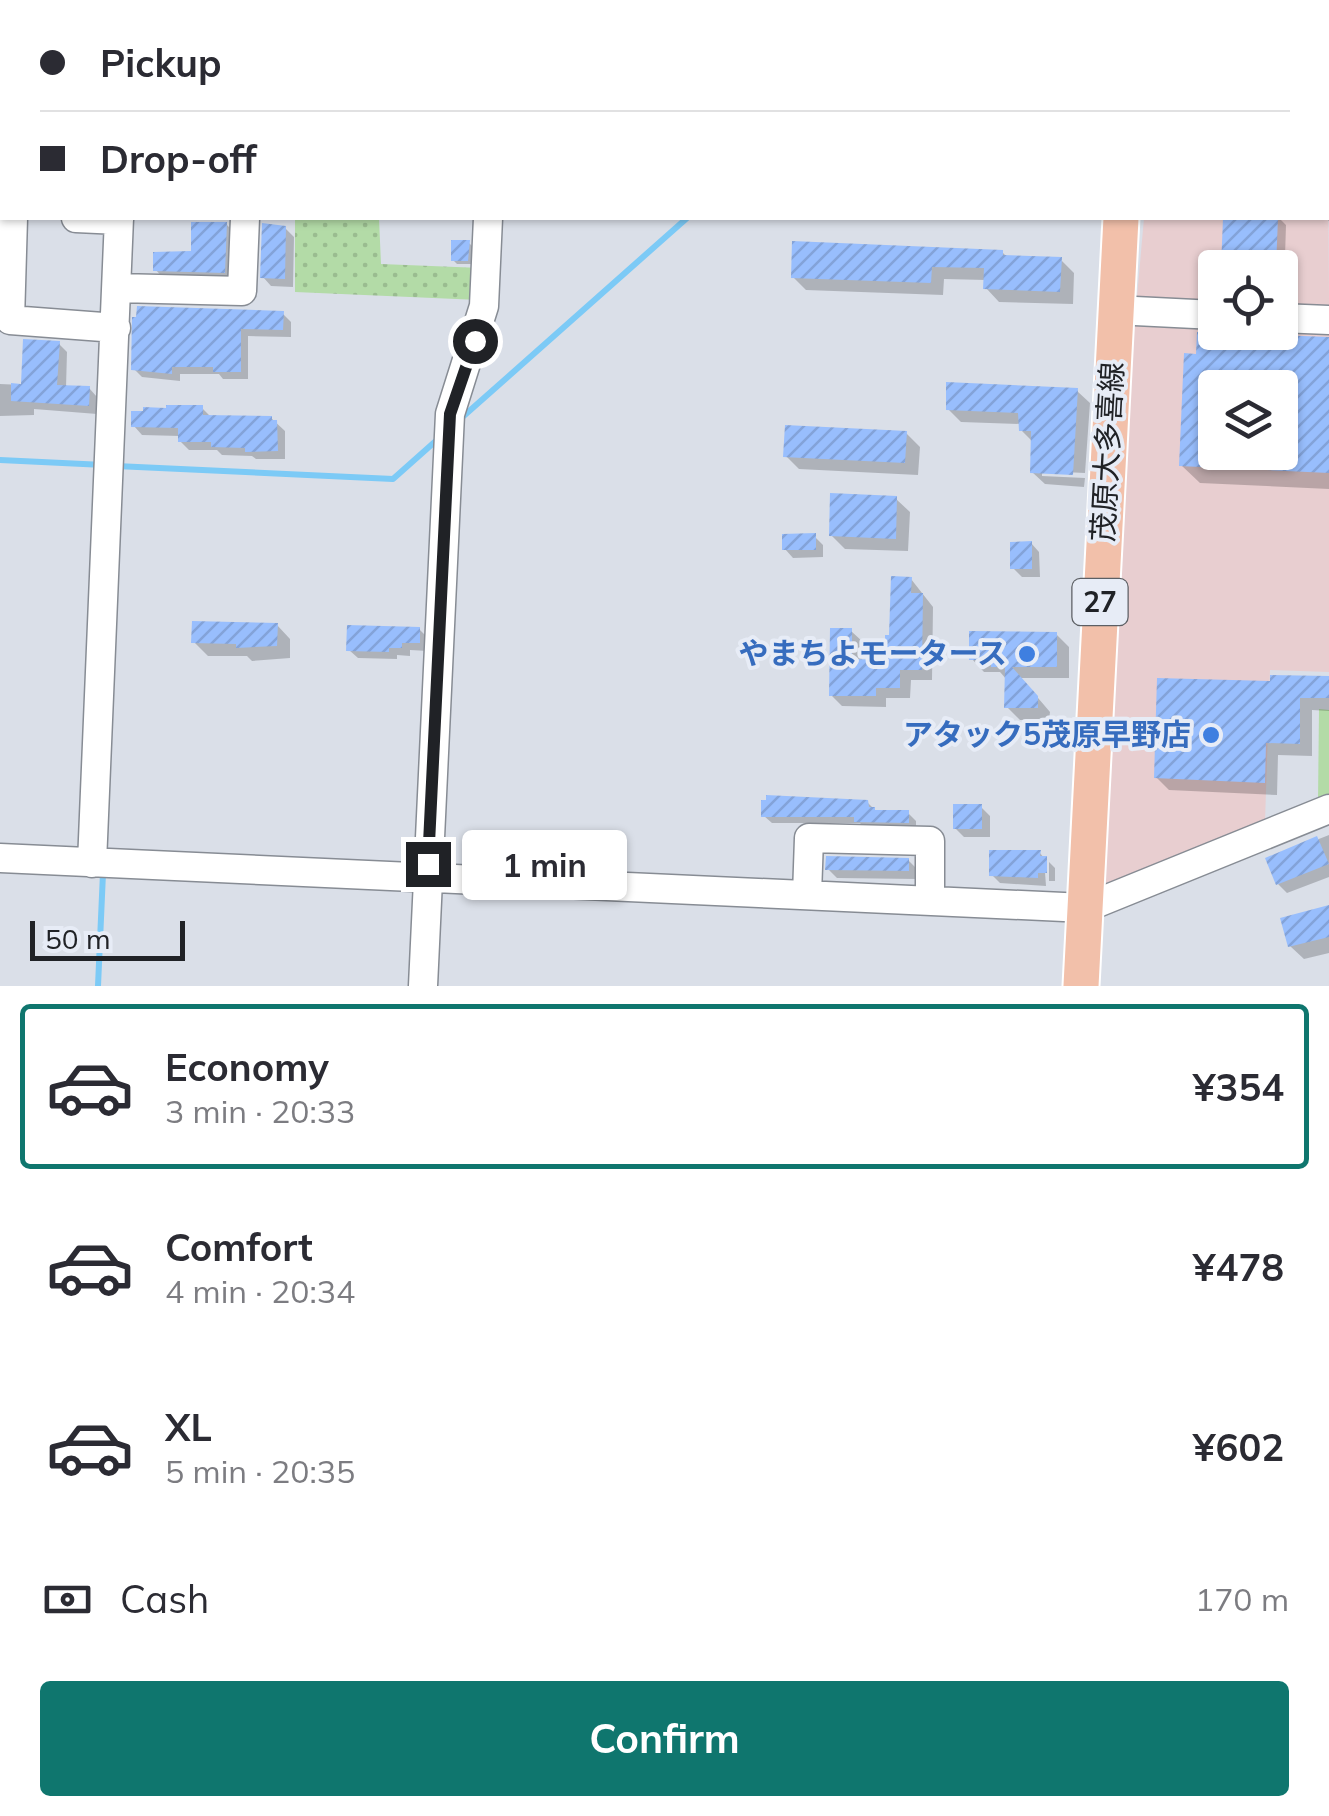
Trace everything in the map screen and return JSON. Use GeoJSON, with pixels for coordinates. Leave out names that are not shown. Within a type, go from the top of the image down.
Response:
{"type":"FeatureCollection","features":[{"type":"Feature","properties":{"kind":"main road","name":"茂原大多喜線"},"geometry":{"type":"LineString","coordinates":[[1081,986],[1121,220]]}},
{"type":"Feature","properties":{"kind":"street"},"geometry":{"type":"LineString","coordinates":[[13,220],[10,320],[116,328]]}},
{"type":"Feature","properties":{"kind":"street"},"geometry":{"type":"LineString","coordinates":[[92,863],[119,220]]}},
{"type":"Feature","properties":{"kind":"street"},"geometry":{"type":"LineString","coordinates":[[118,288],[242,291],[245,220]]}},
{"type":"Feature","properties":{"kind":"street"},"geometry":{"type":"LineString","coordinates":[[423,986],[450,414],[484,306],[488,220]]}},
{"type":"Feature","properties":{"kind":"street"},"geometry":{"type":"LineString","coordinates":[[1114,310],[1198,313]]}},
{"type":"Feature","properties":{"kind":"street"},"geometry":{"type":"LineString","coordinates":[[1298,319],[1329,320]]}},
{"type":"Feature","properties":{"kind":"street"},"geometry":{"type":"LineString","coordinates":[[0,858],[1085,908],[1329,809]]}},
{"type":"Feature","properties":{"kind":"street"},"geometry":{"type":"LineString","coordinates":[[807,895],[809,838],[930,841],[930,900]]}},
{"type":"Feature","properties":{"kind":"shaded area"},"geometry":{"type":"Polygon","coordinates":[[[1144,220],[1328,220],[1329,307],[1298,305],[1298,250],[1198,250],[1198,300],[1137,297],[1144,220]]]}},
{"type":"Feature","properties":{"kind":"shaded area"},"geometry":{"type":"Polygon","coordinates":[[[1131,321],[1198,324],[1198,350],[1298,350],[1298,329],[1329,330],[1329,672],[1270,670],[1265,822],[1105,887],[1131,321]]]}},
{"type":"Feature","properties":{"kind":"green space"},"geometry":{"type":"Polygon","coordinates":[[[295,220],[379,220],[381,264],[481,268],[479,300],[295,292],[295,220]]]}},
{"type":"Feature","properties":{"kind":"green space"},"geometry":{"type":"Polygon","coordinates":[[[1319,709],[1329,710],[1329,796],[1318,801],[1319,709]]]}},
{"type":"Feature","properties":{"kind":"building"},"geometry":{"type":"Polygon","coordinates":[[[1223,220],[1278,220],[1277,250],[1222,250],[1223,220]]]}},
{"type":"Feature","properties":{"kind":"building"},"geometry":{"type":"Polygon","coordinates":[[[191,222],[227,222],[225,273],[153,271],[153,252],[191,251],[191,222]]]}},
{"type":"Feature","properties":{"kind":"building"},"geometry":{"type":"Polygon","coordinates":[[[262,223],[286,226],[285,279],[260,278],[262,223]]]}},
{"type":"Feature","properties":{"kind":"building"},"geometry":{"type":"Polygon","coordinates":[[[451,240],[470,240],[468,261],[451,261],[451,240]]]}},
{"type":"Feature","properties":{"kind":"building"},"geometry":{"type":"Polygon","coordinates":[[[792,241],[1003,250],[1003,255],[1062,257],[1060,292],[983,289],[984,268],[932,267],[931,283],[791,278],[792,241]]]}},
{"type":"Feature","properties":{"kind":"building"},"geometry":{"type":"Polygon","coordinates":[[[137,306],[284,311],[283,330],[241,329],[241,372],[213,372],[213,367],[172,367],[172,374],[131,370],[132,317],[136,317],[137,306]]]}},
{"type":"Feature","properties":{"kind":"building"},"geometry":{"type":"Polygon","coordinates":[[[1197,332],[1198,350],[1298,350],[1298,336],[1329,337],[1329,473],[1265,470],[1298,470],[1298,370],[1198,370],[1198,467],[1179,466],[1184,353],[1196,354],[1197,332]]]}},
{"type":"Feature","properties":{"kind":"building"},"geometry":{"type":"Polygon","coordinates":[[[23,339],[60,341],[57,385],[90,386],[89,406],[11,401],[11,383],[21,384],[23,339]]]}},
{"type":"Feature","properties":{"kind":"building"},"geometry":{"type":"Polygon","coordinates":[[[946,382],[1078,388],[1073,475],[1030,473],[1031,431],[1019,431],[1018,413],[946,410],[946,382]]]}},
{"type":"Feature","properties":{"kind":"building"},"geometry":{"type":"Polygon","coordinates":[[[166,405],[203,405],[203,415],[272,416],[272,420],[277,420],[278,451],[245,452],[245,448],[211,447],[211,442],[178,442],[178,428],[131,427],[131,411],[166,405]]]}},
{"type":"Feature","properties":{"kind":"building"},"geometry":{"type":"Polygon","coordinates":[[[785,425],[907,431],[905,463],[783,457],[785,425]]]}},
{"type":"Feature","properties":{"kind":"building"},"geometry":{"type":"Polygon","coordinates":[[[830,493],[897,496],[896,539],[829,536],[830,493]]]}},
{"type":"Feature","properties":{"kind":"building"},"geometry":{"type":"Polygon","coordinates":[[[816,533],[816,550],[782,550],[782,534],[816,533]]]}},
{"type":"Feature","properties":{"kind":"building"},"geometry":{"type":"Polygon","coordinates":[[[1032,541],[1032,569],[1010,569],[1010,542],[1032,541]]]}},
{"type":"Feature","properties":{"kind":"building"},"geometry":{"type":"Polygon","coordinates":[[[891,576],[912,577],[911,593],[923,593],[922,670],[900,670],[900,688],[876,688],[876,696],[829,696],[830,628],[852,628],[852,659],[885,660],[891,576]]]}},
{"type":"Feature","properties":{"kind":"building"},"geometry":{"type":"Polygon","coordinates":[[[192,621],[278,623],[277,646],[236,648],[236,644],[191,643],[192,621]]]}},
{"type":"Feature","properties":{"kind":"building"},"geometry":{"type":"Polygon","coordinates":[[[347,625],[420,627],[420,643],[402,643],[402,648],[389,648],[389,652],[346,651],[347,625]]]}},
{"type":"Feature","properties":{"kind":"building"},"geometry":{"type":"Polygon","coordinates":[[[969,631],[1057,632],[1057,667],[1012,667],[1038,696],[1038,708],[1004,708],[1005,667],[991,667],[991,660],[969,660],[969,631]]]}},
{"type":"Feature","properties":{"kind":"building","name":"アタック5茂原早野店"},"geometry":{"type":"Polygon","coordinates":[[[1270,675],[1329,676],[1329,698],[1300,698],[1300,744],[1266,743],[1265,783],[1154,778],[1157,678],[1270,681],[1270,675]]]}},
{"type":"Feature","properties":{"kind":"building"},"geometry":{"type":"Polygon","coordinates":[[[766,795],[868,800],[869,807],[875,810],[909,810],[909,823],[854,822],[854,817],[761,817],[761,800],[766,800],[766,795]]]}},
{"type":"Feature","properties":{"kind":"building"},"geometry":{"type":"Polygon","coordinates":[[[953,804],[982,804],[982,829],[953,829],[953,804]]]}},
{"type":"Feature","properties":{"kind":"building"},"geometry":{"type":"Polygon","coordinates":[[[1317,836],[1329,864],[1276,885],[1265,858],[1317,836]]]}},
{"type":"Feature","properties":{"kind":"building"},"geometry":{"type":"Polygon","coordinates":[[[989,850],[1041,850],[1040,856],[1047,856],[1047,873],[1038,873],[1038,878],[989,876],[989,850]]]}},
{"type":"Feature","properties":{"kind":"building"},"geometry":{"type":"Polygon","coordinates":[[[826,856],[909,858],[909,871],[825,870],[826,856]]]}},
{"type":"Feature","properties":{"kind":"building"},"geometry":{"type":"Polygon","coordinates":[[[1329,905],[1329,937],[1288,947],[1280,918],[1329,905]]]}},
{"type":"Feature","properties":{"kind":"waterway"},"geometry":{"type":"LineString","coordinates":[[458,421],[685,220]]}},
{"type":"Feature","properties":{"kind":"waterway"},"geometry":{"type":"LineString","coordinates":[[116,466],[393,479],[438,439]]}},
{"type":"Feature","properties":{"kind":"waterway"},"geometry":{"type":"LineString","coordinates":[[0,460],[104,465]]}},
{"type":"Feature","properties":{"kind":"waterway"},"geometry":{"type":"LineString","coordinates":[[98,986],[103,873]]}},
{"type":"Feature","properties":{"kind":"place","name":"やまちよモータース"},"geometry":{"type":"Point","coordinates":[1027,654]}},
{"type":"Feature","properties":{"kind":"place","name":"アタック5茂原早野店"},"geometry":{"type":"Point","coordinates":[1211,735]}},
{"type":"Feature","properties":{"kind":"route"},"geometry":{"type":"LineString","coordinates":[[428,864],[450,414],[475,341]]}}]}
